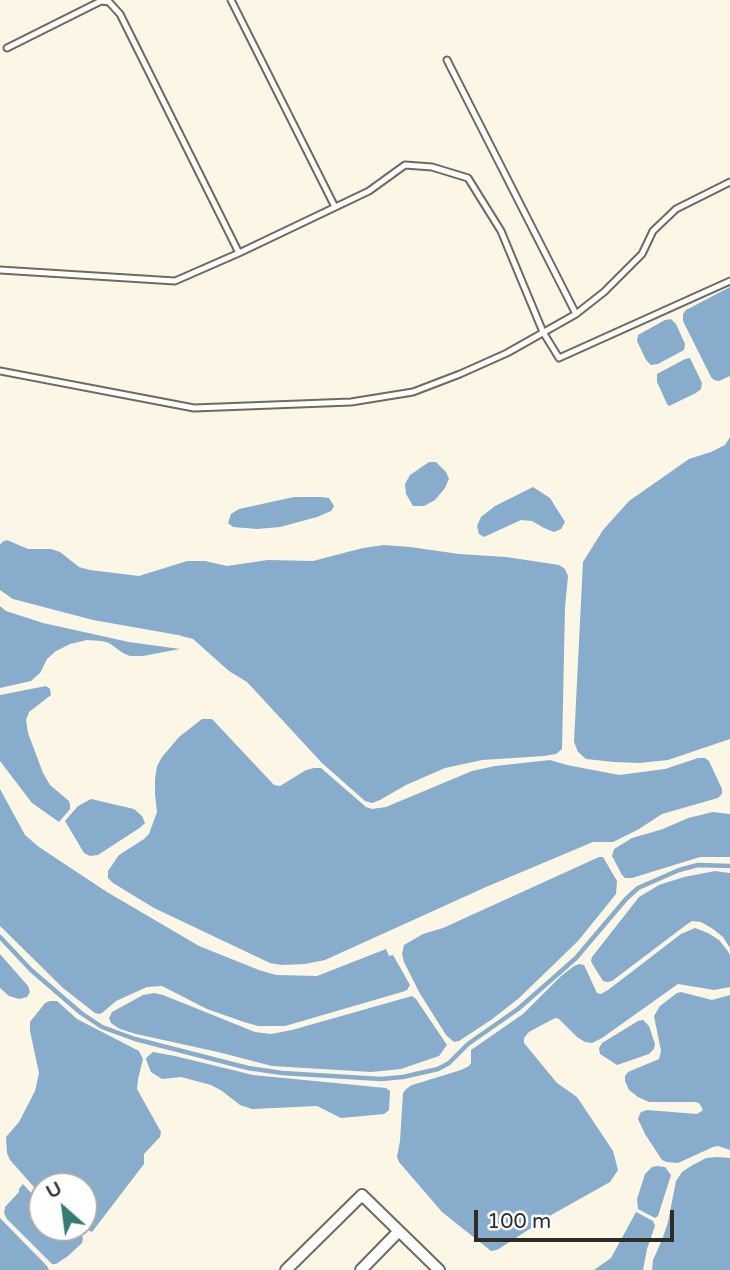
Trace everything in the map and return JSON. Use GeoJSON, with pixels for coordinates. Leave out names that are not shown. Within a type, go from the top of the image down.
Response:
{"type":"FeatureCollection","features":[{"type":"Feature","properties":{"kind":"street"},"geometry":{"type":"LineString","coordinates":[[286,1270],[362,1195],[439,1270]]}},
{"type":"Feature","properties":{"kind":"street"},"geometry":{"type":"LineString","coordinates":[[361,1270],[399,1231]]}},
{"type":"Feature","properties":{"kind":"lane"},"geometry":{"type":"LineString","coordinates":[[232,0],[335,207]]}},
{"type":"Feature","properties":{"kind":"lane"},"geometry":{"type":"LineString","coordinates":[[6,48],[101,1],[109,2],[120,14],[239,253]]}},
{"type":"Feature","properties":{"kind":"lane"},"geometry":{"type":"LineString","coordinates":[[447,60],[576,314]]}},
{"type":"Feature","properties":{"kind":"lane"},"geometry":{"type":"LineString","coordinates":[[0,270],[175,281],[369,191],[405,165],[432,167],[468,178],[501,231],[543,332],[559,358],[730,281]]}},
{"type":"Feature","properties":{"kind":"lane"},"geometry":{"type":"LineString","coordinates":[[0,371],[194,408],[351,402],[413,392],[507,353],[576,314],[604,292],[642,254],[653,231],[676,209],[730,182]]}},
{"type":"Feature","properties":{"kind":"water"},"geometry":{"type":"Polygon","coordinates":[[[730,287],[730,376],[719,381],[711,377],[683,321],[683,314],[730,287]]]}},
{"type":"Feature","properties":{"kind":"water"},"geometry":{"type":"Polygon","coordinates":[[[671,319],[685,344],[684,350],[651,365],[637,341],[638,335],[671,319]]]}},
{"type":"Feature","properties":{"kind":"water"},"geometry":{"type":"Polygon","coordinates":[[[690,358],[702,383],[701,389],[669,406],[657,382],[657,374],[690,358]]]}},
{"type":"Feature","properties":{"kind":"water"},"geometry":{"type":"Polygon","coordinates":[[[730,437],[730,739],[668,760],[639,763],[586,759],[578,752],[574,742],[583,562],[603,530],[629,501],[689,459],[725,445],[730,437]]]}},
{"type":"Feature","properties":{"kind":"water"},"geometry":{"type":"Polygon","coordinates":[[[429,462],[436,462],[449,479],[435,500],[424,506],[413,506],[406,494],[405,484],[410,475],[429,462]]]}},
{"type":"Feature","properties":{"kind":"water"},"geometry":{"type":"Polygon","coordinates":[[[533,487],[550,498],[565,522],[561,529],[554,532],[532,521],[521,520],[484,537],[479,534],[477,526],[481,517],[495,506],[533,487]]]}},
{"type":"Feature","properties":{"kind":"water"},"geometry":{"type":"Polygon","coordinates":[[[294,497],[329,498],[334,506],[331,511],[317,517],[280,527],[257,529],[233,527],[228,523],[231,514],[239,509],[294,497]]]}},
{"type":"Feature","properties":{"kind":"water"},"geometry":{"type":"Polygon","coordinates":[[[7,540],[28,549],[51,549],[60,552],[79,567],[90,570],[139,576],[187,561],[205,561],[227,566],[268,560],[313,561],[384,545],[559,565],[565,569],[568,576],[562,749],[556,754],[544,756],[482,760],[445,768],[380,800],[372,803],[365,801],[322,763],[247,682],[229,671],[193,639],[93,620],[13,599],[0,590],[0,545],[7,540]]]}},
{"type":"Feature","properties":{"kind":"water"},"geometry":{"type":"Polygon","coordinates":[[[0,606],[6,611],[43,623],[129,642],[180,649],[130,656],[109,643],[87,640],[56,651],[31,681],[0,688],[0,606]]]}},
{"type":"Feature","properties":{"kind":"water"},"geometry":{"type":"Polygon","coordinates":[[[46,686],[51,695],[29,712],[26,720],[43,773],[50,785],[69,801],[70,809],[59,822],[32,803],[0,761],[0,695],[46,686]]]}},
{"type":"Feature","properties":{"kind":"water"},"geometry":{"type":"Polygon","coordinates":[[[202,719],[212,719],[274,785],[280,786],[306,770],[321,768],[366,807],[372,809],[386,807],[472,771],[550,760],[619,775],[665,769],[705,758],[709,761],[722,794],[718,798],[662,814],[613,842],[593,842],[325,960],[282,965],[270,963],[154,908],[108,878],[108,871],[119,855],[149,834],[157,812],[155,779],[162,757],[179,737],[202,719]]]}},
{"type":"Feature","properties":{"kind":"water"},"geometry":{"type":"Polygon","coordinates":[[[0,789],[25,835],[39,847],[107,892],[199,946],[276,975],[317,976],[386,949],[389,956],[393,955],[410,985],[402,992],[285,1026],[258,1026],[244,1022],[207,1009],[162,986],[147,987],[116,1001],[102,1013],[95,1013],[63,988],[0,926],[0,789]]]}},
{"type":"Feature","properties":{"kind":"water"},"geometry":{"type":"Polygon","coordinates":[[[91,799],[134,809],[145,823],[98,855],[90,856],[84,853],[65,821],[78,806],[91,799]]]}},
{"type":"Feature","properties":{"kind":"water"},"geometry":{"type":"Polygon","coordinates":[[[713,812],[730,814],[730,857],[700,857],[632,878],[622,875],[612,856],[614,849],[632,838],[713,812]]]}},
{"type":"Feature","properties":{"kind":"water"},"geometry":{"type":"Polygon","coordinates":[[[603,857],[617,881],[616,894],[578,941],[518,999],[491,1020],[454,1042],[446,1035],[419,992],[404,962],[404,945],[423,934],[443,928],[603,857]]]}},
{"type":"Feature","properties":{"kind":"water"},"geometry":{"type":"Polygon","coordinates":[[[715,871],[730,873],[730,948],[723,937],[713,929],[701,922],[692,921],[612,981],[603,981],[591,961],[592,957],[639,897],[659,885],[715,871]]]}},
{"type":"Feature","properties":{"kind":"water"},"geometry":{"type":"Polygon","coordinates":[[[695,928],[719,940],[730,955],[730,987],[714,990],[678,984],[592,1043],[577,1037],[555,1018],[529,1032],[524,1038],[524,1043],[557,1083],[577,1097],[613,1151],[618,1170],[610,1182],[497,1250],[491,1251],[442,1212],[399,1162],[397,1157],[403,1093],[412,1085],[469,1066],[471,1050],[523,1014],[574,966],[584,965],[597,993],[601,994],[681,934],[695,928]]]}},
{"type":"Feature","properties":{"kind":"water"},"geometry":{"type":"Polygon","coordinates":[[[0,954],[28,986],[30,992],[27,997],[19,999],[9,996],[0,988],[0,954]]]}},
{"type":"Feature","properties":{"kind":"water"},"geometry":{"type":"Polygon","coordinates":[[[681,992],[712,1000],[730,995],[730,1150],[713,1147],[678,1163],[662,1160],[645,1134],[639,1116],[647,1110],[697,1114],[703,1110],[701,1106],[695,1102],[649,1102],[629,1090],[625,1076],[628,1072],[659,1059],[661,1051],[654,1016],[660,1006],[681,992]]]}},
{"type":"Feature","properties":{"kind":"water"},"geometry":{"type":"Polygon","coordinates":[[[154,993],[255,1032],[271,1034],[412,996],[447,1045],[439,1056],[401,1069],[371,1072],[272,1066],[136,1034],[111,1023],[109,1018],[112,1012],[143,995],[154,993]]]}},
{"type":"Feature","properties":{"kind":"water"},"geometry":{"type":"Polygon","coordinates":[[[57,1001],[77,1019],[139,1051],[143,1059],[137,1089],[161,1132],[160,1137],[144,1154],[144,1164],[98,1224],[98,1172],[28,1172],[28,1180],[7,1153],[6,1137],[19,1122],[35,1091],[39,1073],[30,1022],[45,1003],[57,1001]]]}},
{"type":"Feature","properties":{"kind":"water"},"geometry":{"type":"Polygon","coordinates":[[[643,1020],[649,1026],[655,1044],[649,1054],[617,1065],[600,1054],[602,1043],[643,1020]]]}},
{"type":"Feature","properties":{"kind":"water"},"geometry":{"type":"Polygon","coordinates":[[[153,1052],[253,1075],[386,1088],[390,1091],[389,1110],[384,1114],[341,1118],[317,1106],[252,1109],[240,1105],[211,1085],[181,1077],[162,1079],[151,1072],[147,1062],[146,1058],[153,1052]]]}},
{"type":"Feature","properties":{"kind":"water"},"geometry":{"type":"Polygon","coordinates":[[[706,1158],[730,1158],[730,1270],[652,1270],[653,1260],[668,1222],[676,1181],[682,1172],[691,1166],[706,1158]]]}},
{"type":"Feature","properties":{"kind":"water"},"geometry":{"type":"Polygon","coordinates":[[[657,1166],[665,1167],[671,1175],[658,1216],[655,1218],[638,1209],[637,1199],[645,1174],[657,1166]]]}},
{"type":"Feature","properties":{"kind":"water"},"geometry":{"type":"Polygon","coordinates":[[[23,1184],[28,1190],[28,1240],[4,1213],[5,1207],[23,1184]]]}},
{"type":"Feature","properties":{"kind":"water"},"geometry":{"type":"Polygon","coordinates":[[[636,1212],[653,1221],[655,1226],[643,1270],[594,1270],[611,1258],[636,1212]]]}},
{"type":"Feature","properties":{"kind":"water"},"geometry":{"type":"Polygon","coordinates":[[[0,1218],[47,1266],[49,1270],[0,1270],[0,1218]]]}},
{"type":"Feature","properties":{"kind":"water"},"geometry":{"type":"Polygon","coordinates":[[[30,1242],[82,1242],[68,1256],[52,1264],[30,1242]]]}},
{"type":"Feature","properties":{"kind":"waterway"},"geometry":{"type":"LineString","coordinates":[[0,937],[31,970],[81,1013],[102,1027],[135,1039],[248,1068],[282,1073],[381,1079],[403,1077],[438,1069],[449,1063],[468,1044],[518,1009],[576,958],[638,888],[679,870],[698,865],[730,866]]}}]}
